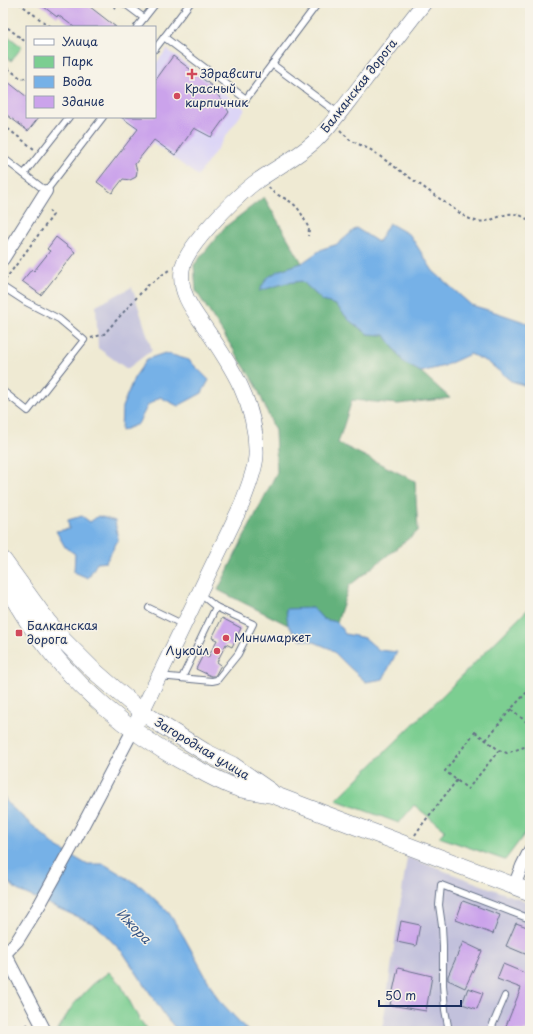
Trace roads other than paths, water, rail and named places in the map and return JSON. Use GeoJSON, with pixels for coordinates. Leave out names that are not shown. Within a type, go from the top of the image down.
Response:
{"type":"FeatureCollection","features":[{"type":"Feature","properties":{"kind":"main road","name":"Загородная улица"},"geometry":{"type":"LineString","coordinates":[[3,560],[47,621],[92,670],[142,712],[205,752],[232,765],[274,795]]}},
{"type":"Feature","properties":{"kind":"main road","name":"Загородная улица"},"geometry":{"type":"LineString","coordinates":[[3,582],[48,647],[81,685],[134,730],[184,763],[218,780],[240,788],[274,795],[530,892]]}},
{"type":"Feature","properties":{"kind":"street","name":"Балканская дорога"},"geometry":{"type":"LineString","coordinates":[[4,955],[17,941],[40,904],[134,730],[242,504],[250,484],[256,458],[252,414],[245,394],[225,356],[190,305],[183,288],[182,269],[189,251],[230,205],[252,185],[294,158],[314,142],[336,118],[424,3]]}},
{"type":"Feature","properties":{"kind":"street"},"geometry":{"type":"LineString","coordinates":[[3,259],[43,196]]}},
{"type":"Feature","properties":{"kind":"street"},"geometry":{"type":"LineString","coordinates":[[514,886],[530,850]]}},
{"type":"Feature","properties":{"kind":"street"},"geometry":{"type":"LineString","coordinates":[[4,955],[45,1031]]}},
{"type":"Feature","properties":{"kind":"lane"},"geometry":{"type":"LineString","coordinates":[[124,3],[144,18]]}},
{"type":"Feature","properties":{"kind":"lane"},"geometry":{"type":"LineString","coordinates":[[138,26],[156,3]]}},
{"type":"Feature","properties":{"kind":"lane"},"geometry":{"type":"LineString","coordinates":[[156,48],[190,3]]}},
{"type":"Feature","properties":{"kind":"lane"},"geometry":{"type":"LineString","coordinates":[[164,37],[246,99],[318,3]]}},
{"type":"Feature","properties":{"kind":"lane"},"geometry":{"type":"LineString","coordinates":[[272,64],[336,118]]}},
{"type":"Feature","properties":{"kind":"lane"},"geometry":{"type":"LineString","coordinates":[[24,174],[68,118]]}},
{"type":"Feature","properties":{"kind":"lane"},"geometry":{"type":"LineString","coordinates":[[3,158],[24,174],[43,196],[102,118]]}},
{"type":"Feature","properties":{"kind":"lane"},"geometry":{"type":"LineString","coordinates":[[3,287],[26,302],[59,319],[84,340],[28,412],[3,391]]}},
{"type":"Feature","properties":{"kind":"lane"},"geometry":{"type":"LineString","coordinates":[[159,676],[212,681],[217,680],[238,654],[253,624],[216,607],[199,593]]}},
{"type":"Feature","properties":{"kind":"lane"},"geometry":{"type":"LineString","coordinates":[[182,678],[216,607]]}},
{"type":"Feature","properties":{"kind":"lane"},"geometry":{"type":"LineString","coordinates":[[149,608],[184,625]]}},
{"type":"Feature","properties":{"kind":"lane"},"geometry":{"type":"LineString","coordinates":[[449,1031],[445,1010],[443,985],[443,946],[439,905],[441,885],[530,919]]}},
{"type":"Feature","properties":{"kind":"lane"},"geometry":{"type":"LineString","coordinates":[[490,1031],[505,996]]}},
{"type":"Feature","properties":{"kind":"water"},"geometry":{"type":"Polygon","coordinates":[[[389,223],[410,235],[433,271],[471,305],[530,324],[530,387],[511,381],[488,362],[470,354],[444,366],[421,372],[404,363],[385,335],[368,334],[350,321],[336,305],[323,301],[302,281],[286,283],[259,291],[267,278],[280,270],[302,263],[322,249],[338,244],[356,228],[378,242],[389,223]]]}},
{"type":"Feature","properties":{"kind":"water"},"geometry":{"type":"Polygon","coordinates":[[[165,353],[189,360],[209,380],[202,393],[178,406],[160,397],[148,405],[138,424],[121,431],[122,407],[134,378],[147,359],[165,353]]]}},
{"type":"Feature","properties":{"kind":"water"},"geometry":{"type":"Polygon","coordinates":[[[82,516],[90,522],[98,516],[115,521],[118,540],[106,562],[97,563],[88,578],[74,572],[75,554],[65,547],[56,531],[69,529],[68,520],[82,516]]]}},
{"type":"Feature","properties":{"kind":"water"},"geometry":{"type":"Polygon","coordinates":[[[313,608],[323,619],[337,622],[345,634],[365,638],[379,650],[397,652],[383,679],[366,682],[331,649],[314,642],[299,639],[288,625],[286,609],[313,608]]]}},
{"type":"Feature","properties":{"kind":"water","name":"Ижора"},"geometry":{"type":"Polygon","coordinates":[[[3,794],[7,803],[57,847],[86,864],[104,864],[142,887],[169,913],[218,999],[248,1031],[178,1031],[166,1017],[124,954],[96,925],[17,890],[3,877],[3,794]]]}},
{"type":"Feature","properties":{"kind":"place","name":"Здравсити"},"geometry":{"type":"Point","coordinates":[192,74]}},
{"type":"Feature","properties":{"kind":"place","name":"Красный кирпичник"},"geometry":{"type":"Point","coordinates":[177,96]}},
{"type":"Feature","properties":{"kind":"place","name":"Балканская дорога"},"geometry":{"type":"Point","coordinates":[19,633]}},
{"type":"Feature","properties":{"kind":"place","name":"Минимаркет"},"geometry":{"type":"Point","coordinates":[226,638]}},
{"type":"Feature","properties":{"kind":"place","name":"Лукойл"},"geometry":{"type":"Point","coordinates":[217,651]}}]}
